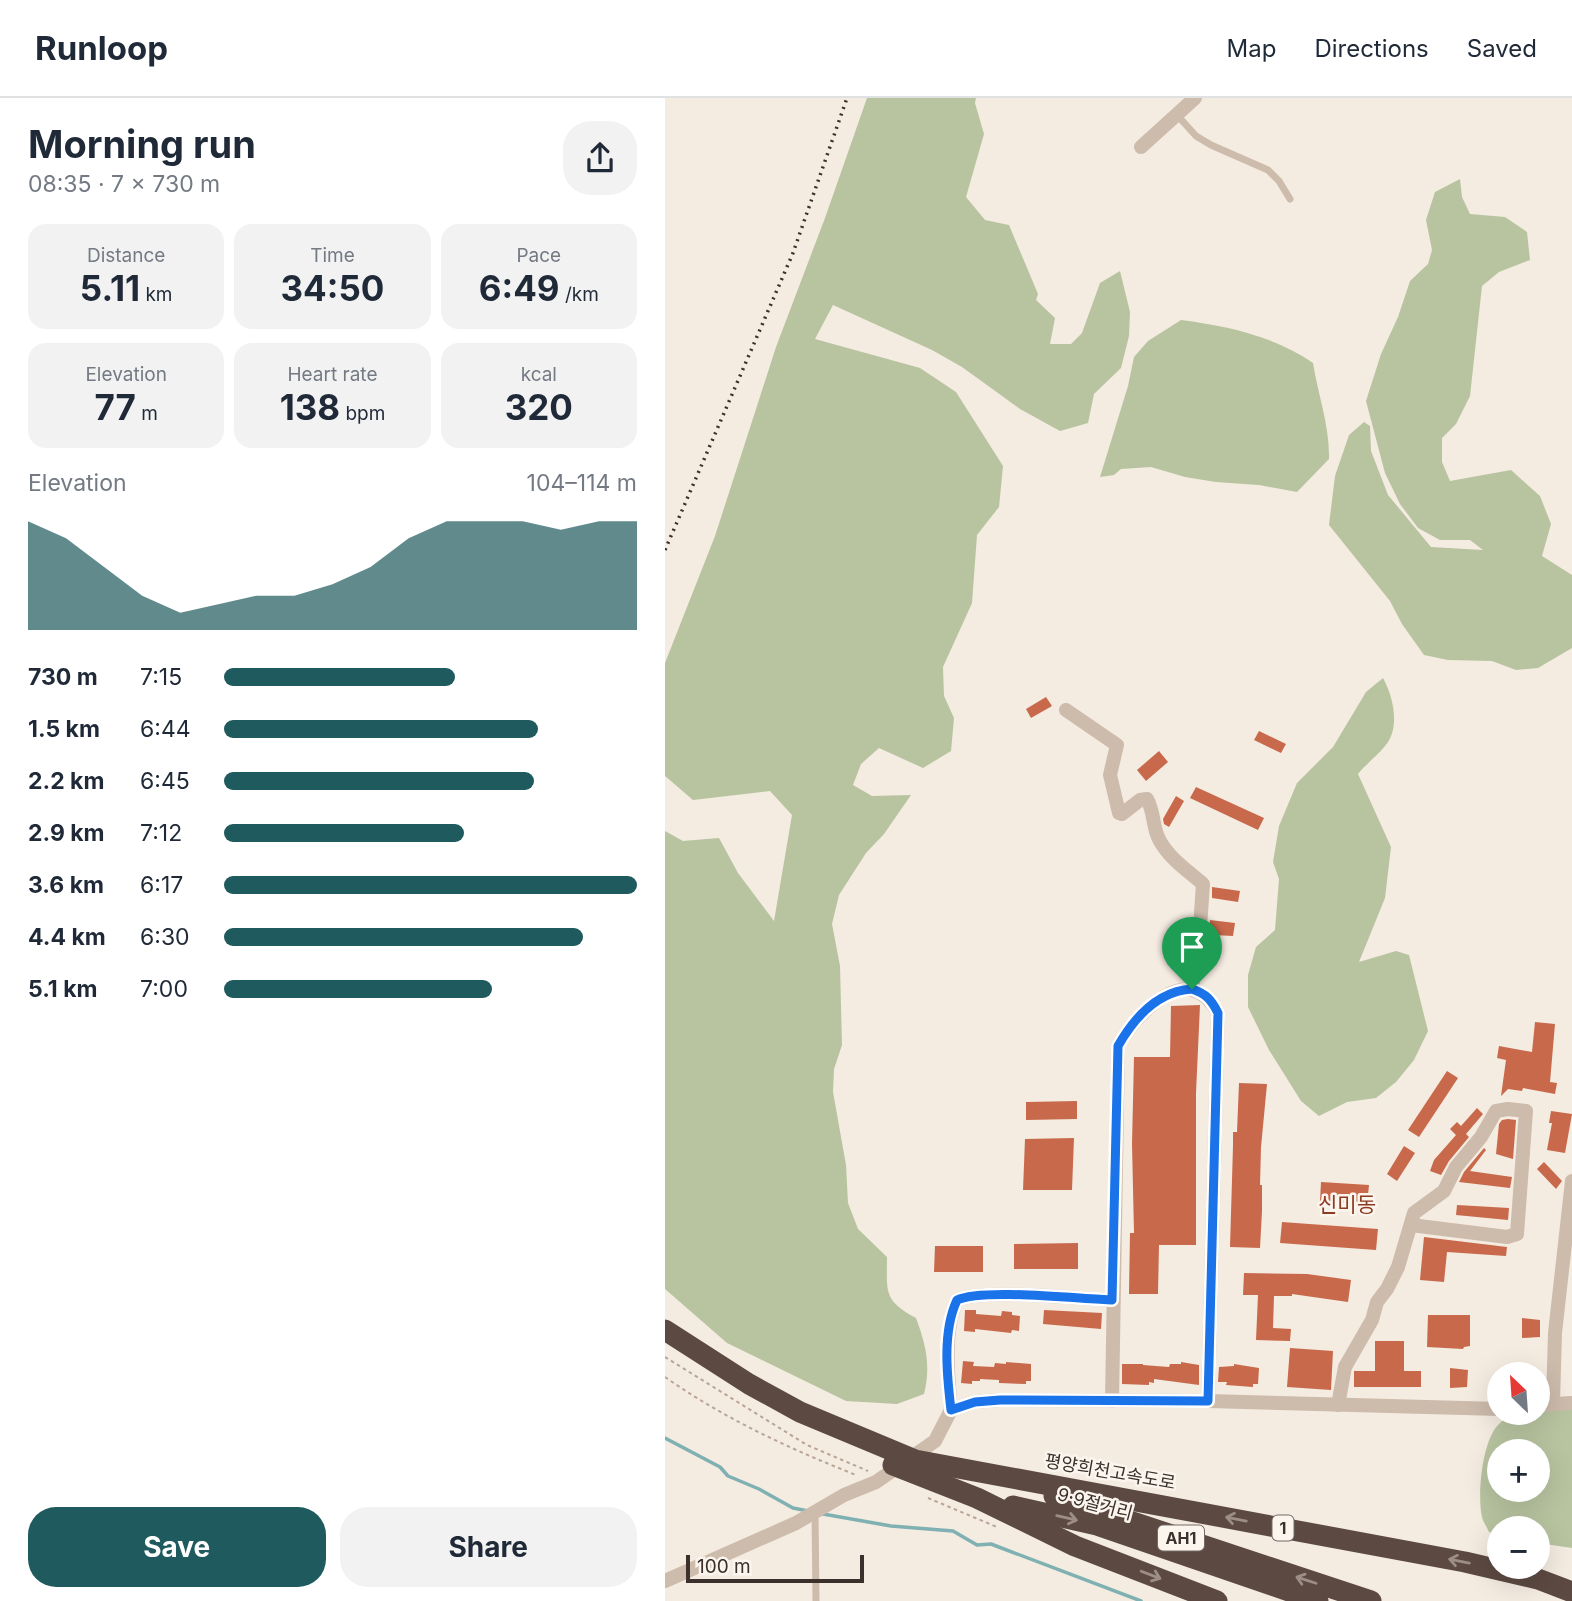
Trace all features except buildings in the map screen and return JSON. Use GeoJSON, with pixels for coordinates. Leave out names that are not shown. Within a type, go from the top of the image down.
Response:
{"type":"FeatureCollection","features":[{"type":"Feature","properties":{"kind":"highway","name":"평양희천고속도로"},"geometry":{"type":"LineString","coordinates":[[665,1329],[749,1384],[800,1412],[1075,1546],[1217,1601]]}},
{"type":"Feature","properties":{"kind":"highway","name":"평양희천고속도로"},"geometry":{"type":"LineString","coordinates":[[665,1347],[802,1428],[904,1462],[991,1474],[1465,1562],[1538,1579],[1572,1592]]}},
{"type":"Feature","properties":{"kind":"highway","name":"9·9절거리"},"geometry":{"type":"LineString","coordinates":[[991,1474],[1371,1601]]}},
{"type":"Feature","properties":{"kind":"highway","name":"9·9절거리"},"geometry":{"type":"LineString","coordinates":[[977,1498],[1097,1525],[1318,1601]]}},
{"type":"Feature","properties":{"kind":"street"},"geometry":{"type":"LineString","coordinates":[[1141,147],[1195,98]]}},
{"type":"Feature","properties":{"kind":"street"},"geometry":{"type":"LineString","coordinates":[[1066,710],[1117,745],[1109,775],[1119,813],[1122,814],[1140,800],[1147,799],[1152,807],[1160,842],[1203,884],[1192,989]]}},
{"type":"Feature","properties":{"kind":"street"},"geometry":{"type":"LineString","coordinates":[[1112,1401],[1118,1046],[1125,1034],[1155,1002],[1192,989],[1211,999],[1218,1013],[1208,1401]]}},
{"type":"Feature","properties":{"kind":"street"},"geometry":{"type":"LineString","coordinates":[[1338,1405],[1345,1367],[1372,1320],[1377,1302],[1398,1267],[1411,1225],[1419,1208],[1444,1191],[1456,1167],[1481,1137],[1496,1111],[1526,1111],[1517,1234],[1507,1237],[1411,1225]]}},
{"type":"Feature","properties":{"kind":"street"},"geometry":{"type":"LineString","coordinates":[[1551,1362],[1572,1181]]}},
{"type":"Feature","properties":{"kind":"street"},"geometry":{"type":"LineString","coordinates":[[665,1581],[796,1523],[844,1495],[876,1482],[935,1441],[951,1410],[948,1385],[949,1327],[957,1300],[965,1296],[986,1295],[1112,1300]]}},
{"type":"Feature","properties":{"kind":"street"},"geometry":{"type":"LineString","coordinates":[[951,1410],[975,1402],[1000,1400],[1208,1401],[1487,1409]]}},
{"type":"Feature","properties":{"kind":"street"},"geometry":{"type":"LineString","coordinates":[[1551,1404],[1572,1403]]}},
{"type":"Feature","properties":{"kind":"lane"},"geometry":{"type":"LineString","coordinates":[[1177,114],[1196,136],[1210,145],[1268,170],[1279,181],[1290,199]]}},
{"type":"Feature","properties":{"kind":"lane"},"geometry":{"type":"LineString","coordinates":[[815,1512],[816,1601]]}},
{"type":"Feature","properties":{"kind":"path"},"geometry":{"type":"LineString","coordinates":[[665,1377],[704,1404],[791,1449],[876,1482]]}},
{"type":"Feature","properties":{"kind":"green space"},"geometry":{"type":"Polygon","coordinates":[[[867,98],[976,98],[984,134],[966,197],[985,220],[1009,225],[1038,294],[1036,300],[1055,318],[1050,344],[1071,344],[1082,333],[1100,283],[1120,271],[1130,312],[1129,336],[1121,368],[1094,394],[1088,423],[1060,431],[1020,409],[962,367],[932,350],[833,305],[815,339],[920,368],[956,392],[1003,466],[999,507],[977,535],[972,603],[943,667],[944,696],[954,718],[951,751],[923,768],[879,748],[861,764],[853,785],[872,796],[911,795],[884,834],[866,853],[839,895],[832,924],[840,966],[842,1045],[834,1069],[833,1092],[846,1165],[848,1203],[858,1229],[887,1257],[889,1294],[898,1306],[916,1318],[926,1356],[924,1394],[897,1404],[846,1401],[727,1343],[665,1289],[665,831],[683,841],[719,838],[738,873],[774,921],[792,815],[770,791],[693,800],[665,776],[665,663],[715,536],[776,347],[867,98]]]}},
{"type":"Feature","properties":{"kind":"green space"},"geometry":{"type":"Polygon","coordinates":[[[1460,179],[1462,197],[1470,214],[1505,217],[1527,232],[1530,260],[1499,272],[1482,286],[1470,396],[1456,424],[1442,438],[1442,462],[1450,481],[1511,470],[1540,496],[1551,524],[1542,556],[1572,575],[1572,648],[1538,668],[1516,670],[1492,661],[1448,660],[1424,655],[1390,601],[1329,525],[1335,476],[1349,435],[1364,422],[1370,426],[1371,451],[1388,495],[1431,547],[1483,550],[1470,540],[1440,540],[1418,528],[1400,504],[1385,473],[1366,401],[1410,281],[1428,264],[1432,250],[1426,220],[1435,192],[1460,179]]]}},
{"type":"Feature","properties":{"kind":"green space"},"geometry":{"type":"Polygon","coordinates":[[[1181,320],[1216,325],[1266,339],[1313,363],[1326,423],[1329,459],[1297,492],[1185,477],[1151,467],[1121,469],[1114,475],[1100,477],[1128,386],[1134,357],[1148,341],[1181,320]]]}},
{"type":"Feature","properties":{"kind":"green space"},"geometry":{"type":"Polygon","coordinates":[[[1383,678],[1394,712],[1393,730],[1385,746],[1358,774],[1391,847],[1385,898],[1359,962],[1396,951],[1409,955],[1428,1031],[1414,1060],[1396,1082],[1376,1098],[1347,1102],[1319,1116],[1301,1101],[1269,1050],[1248,1007],[1248,975],[1256,947],[1275,930],[1279,879],[1273,862],[1279,826],[1297,783],[1333,747],[1366,692],[1383,678]]]}},
{"type":"Feature","properties":{"kind":"green space"},"geometry":{"type":"Polygon","coordinates":[[[1572,1409],[1572,1548],[1550,1545],[1550,1516],[1487,1516],[1487,1528],[1482,1517],[1482,1468],[1487,1448],[1487,1502],[1550,1502],[1550,1439],[1490,1439],[1498,1425],[1550,1425],[1551,1410],[1572,1409]]]}},
{"type":"Feature","properties":{"kind":"waterway"},"geometry":{"type":"LineString","coordinates":[[665,1438],[720,1467],[728,1476],[793,1508],[808,1511]]}},
{"type":"Feature","properties":{"kind":"waterway"},"geometry":{"type":"LineString","coordinates":[[823,1514],[891,1526],[953,1531],[977,1545],[991,1544],[1141,1601]]}},
{"type":"Feature","properties":{"kind":"railway"},"geometry":{"type":"LineString","coordinates":[[665,550],[793,253],[847,98]]}},
{"type":"Feature","properties":{"kind":"district","name":"신미동"},"geometry":{"type":"Point","coordinates":[1347,1205]}},
{"type":"Feature","properties":{"kind":"route"},"geometry":{"type":"LineString","coordinates":[[1192,989],[1211,999],[1218,1013],[1208,1401],[1000,1400],[975,1402],[951,1410],[948,1385],[949,1327],[957,1300],[965,1296],[986,1295],[1112,1300],[1118,1046],[1125,1034],[1155,1002],[1192,989]]}}]}
